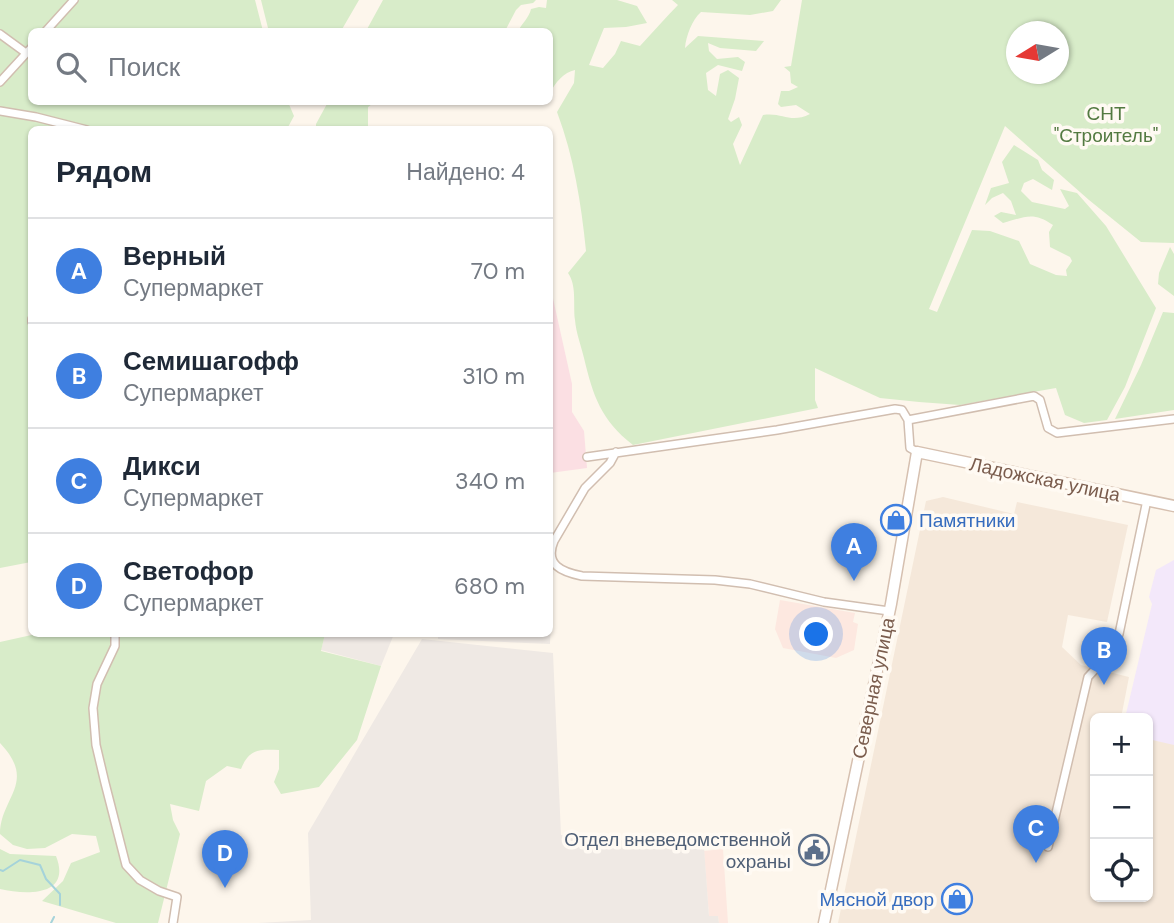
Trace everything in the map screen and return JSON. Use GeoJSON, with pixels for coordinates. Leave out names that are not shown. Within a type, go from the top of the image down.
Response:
{"type":"FeatureCollection","features":[{"type":"Feature","properties":{"kind":"street"},"geometry":{"type":"LineString","coordinates":[[50,28],[74,0]]}},
{"type":"Feature","properties":{"kind":"street"},"geometry":{"type":"LineString","coordinates":[[0,34],[28,49]]}},
{"type":"Feature","properties":{"kind":"street"},"geometry":{"type":"LineString","coordinates":[[0,82],[28,51]]}},
{"type":"Feature","properties":{"kind":"street"},"geometry":{"type":"LineString","coordinates":[[0,111],[71,126]]}},
{"type":"Feature","properties":{"kind":"street"},"geometry":{"type":"LineString","coordinates":[[908,420],[1034,396],[1040,400],[1048,428],[1057,433],[1174,419]]}},
{"type":"Feature","properties":{"kind":"street"},"geometry":{"type":"LineString","coordinates":[[587,457],[777,430],[895,409],[902,410],[908,420],[910,448],[917,452]]}},
{"type":"Feature","properties":{"kind":"street"},"geometry":{"type":"LineString","coordinates":[[553,545],[585,488],[610,463],[616,452]]}},
{"type":"Feature","properties":{"kind":"street","name":"Ладожская улица"},"geometry":{"type":"LineString","coordinates":[[917,452],[1174,506]]}},
{"type":"Feature","properties":{"kind":"street","name":"Северная улица"},"geometry":{"type":"LineString","coordinates":[[824,923],[889,611],[917,452]]}},
{"type":"Feature","properties":{"kind":"street"},"geometry":{"type":"LineString","coordinates":[[1048,847],[1088,677],[1111,652],[1119,635],[1147,500]]}},
{"type":"Feature","properties":{"kind":"street"},"geometry":{"type":"LineString","coordinates":[[553,560],[555,566],[562,572],[582,576],[744,583],[824,602],[889,611]]}},
{"type":"Feature","properties":{"kind":"street"},"geometry":{"type":"LineString","coordinates":[[115,637],[115,646],[97,684],[93,708],[96,745],[126,864],[140,880],[177,897],[173,923]]}},
{"type":"Feature","properties":{"kind":"shaded area"},"geometry":{"type":"Polygon","coordinates":[[[553,298],[572,384],[572,412],[584,431],[587,468],[553,473],[553,298]]]}},
{"type":"Feature","properties":{"kind":"shaded area"},"geometry":{"type":"Polygon","coordinates":[[[943,497],[1014,514],[1017,502],[1128,525],[1107,622],[1068,615],[1062,647],[1081,665],[1129,677],[1122,713],[1090,713],[1090,902],[1153,902],[1153,739],[1174,743],[1174,923],[838,923],[926,501],[943,497]]]}},
{"type":"Feature","properties":{"kind":"shaded area"},"geometry":{"type":"Polygon","coordinates":[[[1174,560],[1174,745],[1153,740],[1153,713],[1126,713],[1152,604],[1149,597],[1156,570],[1174,560]]]}},
{"type":"Feature","properties":{"kind":"shaded area"},"geometry":{"type":"Polygon","coordinates":[[[780,600],[855,613],[853,622],[858,624],[854,650],[836,658],[783,648],[775,629],[780,600]]]}},
{"type":"Feature","properties":{"kind":"shaded area"},"geometry":{"type":"Polygon","coordinates":[[[324,637],[393,637],[381,666],[321,650],[324,637]]]}},
{"type":"Feature","properties":{"kind":"shaded area"},"geometry":{"type":"Polygon","coordinates":[[[438,637],[550,637],[550,644],[438,637]]]}},
{"type":"Feature","properties":{"kind":"shaded area"},"geometry":{"type":"Polygon","coordinates":[[[422,639],[553,653],[561,835],[704,847],[709,916],[718,916],[719,923],[258,923],[311,920],[308,833],[422,639]]]}},
{"type":"Feature","properties":{"kind":"shaded area"},"geometry":{"type":"Polygon","coordinates":[[[723,849],[728,923],[719,923],[718,916],[709,916],[704,851],[723,849]]]}},
{"type":"Feature","properties":{"kind":"green space"},"geometry":{"type":"Polygon","coordinates":[[[0,0],[255,0],[262,28],[28,28],[28,105],[289,105],[294,116],[289,126],[28,126],[28,563],[0,568],[0,0]]]}},
{"type":"Feature","properties":{"kind":"green space"},"geometry":{"type":"Polygon","coordinates":[[[261,0],[359,0],[343,28],[268,28],[261,0]]]}},
{"type":"Feature","properties":{"kind":"green space"},"geometry":{"type":"Polygon","coordinates":[[[383,0],[536,0],[521,5],[507,28],[368,28],[383,0]]]}},
{"type":"Feature","properties":{"kind":"green space","name":"СНТ \"Строитель\""},"geometry":{"type":"Polygon","coordinates":[[[547,0],[617,0],[637,6],[647,23],[604,28],[589,65],[603,68],[615,54],[621,41],[640,46],[678,5],[672,0],[781,0],[773,11],[750,15],[701,12],[692,24],[687,38],[685,48],[698,36],[764,41],[756,51],[720,48],[708,43],[709,51],[717,59],[738,57],[745,62],[742,71],[718,65],[706,73],[708,90],[716,96],[720,74],[728,70],[739,78],[728,119],[731,122],[739,117],[742,125],[733,144],[740,165],[763,115],[797,118],[810,114],[796,105],[781,107],[778,104],[781,91],[798,87],[791,83],[790,72],[784,67],[791,66],[802,0],[1174,0],[1174,243],[1141,242],[1005,126],[929,309],[937,312],[972,230],[990,231],[1019,241],[1030,264],[1056,275],[1067,276],[1066,270],[1072,261],[1070,257],[1050,247],[1049,232],[1053,225],[1034,217],[1003,223],[994,216],[1001,212],[1016,215],[1011,201],[1003,193],[985,205],[991,188],[1009,183],[1002,162],[1014,145],[1038,160],[1042,170],[1054,180],[1052,190],[1033,179],[1024,183],[1021,191],[1032,202],[1065,209],[1069,206],[1060,189],[1077,193],[1106,226],[1156,308],[1125,387],[1107,420],[1084,423],[1065,415],[1056,388],[960,405],[919,402],[880,398],[815,368],[815,400],[818,408],[633,445],[613,426],[600,406],[576,330],[574,289],[568,273],[586,251],[576,180],[557,112],[574,83],[575,70],[560,78],[553,87],[553,28],[520,28],[531,9],[546,8],[547,0]]]}},
{"type":"Feature","properties":{"kind":"green space"},"geometry":{"type":"Polygon","coordinates":[[[326,105],[371,105],[368,107],[368,126],[316,124],[326,105]]]}},
{"type":"Feature","properties":{"kind":"green space"},"geometry":{"type":"Polygon","coordinates":[[[1170,247],[1174,254],[1174,296],[1158,284],[1159,273],[1170,247]]]}},
{"type":"Feature","properties":{"kind":"green space"},"geometry":{"type":"Polygon","coordinates":[[[1163,312],[1174,313],[1174,410],[1115,419],[1141,365],[1163,312]]]}},
{"type":"Feature","properties":{"kind":"green space"},"geometry":{"type":"Polygon","coordinates":[[[28,636],[324,637],[321,651],[381,666],[357,740],[319,787],[281,794],[274,782],[279,769],[279,750],[260,750],[248,757],[241,769],[227,766],[206,781],[199,811],[170,804],[173,820],[180,834],[158,923],[116,923],[42,901],[63,881],[71,863],[100,852],[96,836],[72,834],[45,848],[27,849],[13,845],[0,834],[5,810],[17,780],[11,757],[0,743],[0,642],[28,636]]]}},
{"type":"Feature","properties":{"kind":"green space"},"geometry":{"type":"Polygon","coordinates":[[[0,849],[10,854],[56,856],[58,879],[52,886],[33,892],[0,889],[0,849]]]}},
{"type":"Feature","properties":{"kind":"waterway"},"geometry":{"type":"LineString","coordinates":[[0,870],[3,871],[20,860],[40,865],[46,879],[60,894],[60,905]]}},
{"type":"Feature","properties":{"kind":"waterway"},"geometry":{"type":"LineString","coordinates":[[51,923],[54,917]]}},
{"type":"Feature","properties":{"kind":"place","name":"Памятники"},"geometry":{"type":"Point","coordinates":[896,520]}},
{"type":"Feature","properties":{"kind":"place","name":"Верный"},"geometry":{"type":"Point","coordinates":[854,581]}},
{"type":"Feature","properties":{"kind":"place","name":"Семишагофф"},"geometry":{"type":"Point","coordinates":[1104,685]}},
{"type":"Feature","properties":{"kind":"place","name":"Отдел вневедомственной охраны"},"geometry":{"type":"Point","coordinates":[814,850]}},
{"type":"Feature","properties":{"kind":"place","name":"Дикси"},"geometry":{"type":"Point","coordinates":[1036,863]}},
{"type":"Feature","properties":{"kind":"place","name":"Светофор"},"geometry":{"type":"Point","coordinates":[225,888]}},
{"type":"Feature","properties":{"kind":"place","name":"Мясной двор"},"geometry":{"type":"Point","coordinates":[957,899]}}]}
